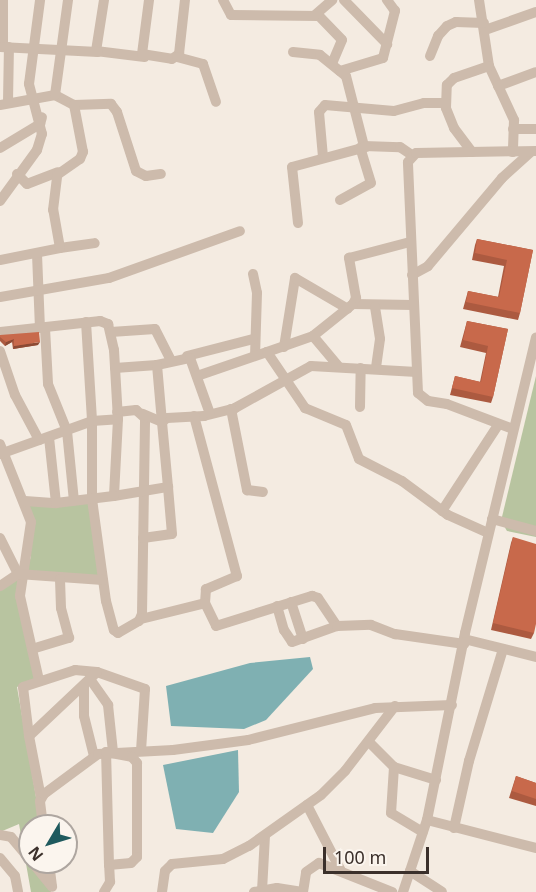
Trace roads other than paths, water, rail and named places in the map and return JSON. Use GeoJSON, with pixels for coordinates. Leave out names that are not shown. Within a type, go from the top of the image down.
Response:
{"type":"FeatureCollection","features":[{"type":"Feature","properties":{"kind":"street"},"geometry":{"type":"LineString","coordinates":[[3,0],[4,103],[55,94],[74,105],[111,104],[117,112],[136,171],[146,176],[161,174]]}},
{"type":"Feature","properties":{"kind":"street"},"geometry":{"type":"LineString","coordinates":[[0,201],[41,141],[41,120],[30,98],[40,0]]}},
{"type":"Feature","properties":{"kind":"street"},"geometry":{"type":"LineString","coordinates":[[55,94],[68,0]]}},
{"type":"Feature","properties":{"kind":"street"},"geometry":{"type":"LineString","coordinates":[[98,52],[104,0]]}},
{"type":"Feature","properties":{"kind":"street"},"geometry":{"type":"LineString","coordinates":[[145,57],[142,51],[149,0]]}},
{"type":"Feature","properties":{"kind":"street"},"geometry":{"type":"LineString","coordinates":[[177,57],[184,0]]}},
{"type":"Feature","properties":{"kind":"street"},"geometry":{"type":"LineString","coordinates":[[223,0],[231,15],[315,15],[333,28],[342,40],[336,67]]}},
{"type":"Feature","properties":{"kind":"street"},"geometry":{"type":"LineString","coordinates":[[315,15],[332,0]]}},
{"type":"Feature","properties":{"kind":"street"},"geometry":{"type":"LineString","coordinates":[[344,0],[387,44]]}},
{"type":"Feature","properties":{"kind":"street"},"geometry":{"type":"LineString","coordinates":[[336,67],[376,63],[383,58],[395,7],[387,0]]}},
{"type":"Feature","properties":{"kind":"street"},"geometry":{"type":"LineString","coordinates":[[478,0],[485,26],[489,66],[513,115],[513,152]]}},
{"type":"Feature","properties":{"kind":"street"},"geometry":{"type":"LineString","coordinates":[[430,56],[438,36],[447,26],[456,22],[485,26],[536,12]]}},
{"type":"Feature","properties":{"kind":"street"},"geometry":{"type":"LineString","coordinates":[[4,47],[61,49],[145,57],[177,57],[202,64],[216,102]]}},
{"type":"Feature","properties":{"kind":"street"},"geometry":{"type":"LineString","coordinates":[[293,52],[312,52],[336,67],[348,80],[370,183],[340,200]]}},
{"type":"Feature","properties":{"kind":"street"},"geometry":{"type":"LineString","coordinates":[[472,152],[454,128],[445,103],[451,80],[489,66]]}},
{"type":"Feature","properties":{"kind":"street"},"geometry":{"type":"LineString","coordinates":[[498,86],[536,72]]}},
{"type":"Feature","properties":{"kind":"street"},"geometry":{"type":"LineString","coordinates":[[322,157],[320,109],[328,105],[404,111],[424,103],[445,103]]}},
{"type":"Feature","properties":{"kind":"street"},"geometry":{"type":"LineString","coordinates":[[17,174],[27,184],[58,172],[84,154],[74,105]]}},
{"type":"Feature","properties":{"kind":"street"},"geometry":{"type":"LineString","coordinates":[[0,148],[41,120]]}},
{"type":"Feature","properties":{"kind":"street"},"geometry":{"type":"LineString","coordinates":[[513,129],[536,129]]}},
{"type":"Feature","properties":{"kind":"street"},"geometry":{"type":"LineString","coordinates":[[298,223],[292,167],[322,157],[363,148],[400,147],[412,155],[534,152]]}},
{"type":"Feature","properties":{"kind":"street"},"geometry":{"type":"LineString","coordinates":[[412,275],[428,266],[502,178],[534,152]]}},
{"type":"Feature","properties":{"kind":"street"},"geometry":{"type":"LineString","coordinates":[[412,155],[408,162],[410,242],[418,393],[424,399],[513,429]]}},
{"type":"Feature","properties":{"kind":"street"},"geometry":{"type":"LineString","coordinates":[[58,172],[53,210],[60,248]]}},
{"type":"Feature","properties":{"kind":"street"},"geometry":{"type":"LineString","coordinates":[[0,297],[109,278],[240,231]]}},
{"type":"Feature","properties":{"kind":"street"},"geometry":{"type":"LineString","coordinates":[[197,376],[313,336],[350,306],[356,298],[349,258],[410,242]]}},
{"type":"Feature","properties":{"kind":"street"},"geometry":{"type":"LineString","coordinates":[[0,260],[95,243]]}},
{"type":"Feature","properties":{"kind":"street"},"geometry":{"type":"LineString","coordinates":[[37,254],[48,384],[67,431],[74,501]]}},
{"type":"Feature","properties":{"kind":"street"},"geometry":{"type":"LineString","coordinates":[[253,273],[257,293],[253,339],[255,355]]}},
{"type":"Feature","properties":{"kind":"street"},"geometry":{"type":"LineString","coordinates":[[284,347],[295,278],[350,306],[413,304]]}},
{"type":"Feature","properties":{"kind":"street"},"geometry":{"type":"LineString","coordinates":[[375,307],[380,339],[376,369]]}},
{"type":"Feature","properties":{"kind":"street"},"geometry":{"type":"LineString","coordinates":[[0,332],[104,321],[111,332],[118,415],[114,496]]}},
{"type":"Feature","properties":{"kind":"street"},"geometry":{"type":"LineString","coordinates":[[86,322],[92,421],[92,499],[103,580],[115,632],[141,619],[205,603]]}},
{"type":"Feature","properties":{"kind":"street"},"geometry":{"type":"LineString","coordinates":[[111,332],[155,330],[171,360]]}},
{"type":"Feature","properties":{"kind":"street"},"geometry":{"type":"LineString","coordinates":[[313,336],[339,367]]}},
{"type":"Feature","properties":{"kind":"street"},"geometry":{"type":"LineString","coordinates":[[403,892],[427,820],[488,533],[536,337]]}},
{"type":"Feature","properties":{"kind":"street"},"geometry":{"type":"LineString","coordinates":[[115,368],[157,365],[253,339]]}},
{"type":"Feature","properties":{"kind":"street"},"geometry":{"type":"LineString","coordinates":[[0,351],[12,390],[44,439],[56,503]]}},
{"type":"Feature","properties":{"kind":"street"},"geometry":{"type":"LineString","coordinates":[[267,352],[286,382],[308,410],[346,425],[360,459],[402,481],[442,511],[488,533]]}},
{"type":"Feature","properties":{"kind":"street"},"geometry":{"type":"LineString","coordinates":[[187,357],[197,376],[210,414]]}},
{"type":"Feature","properties":{"kind":"street"},"geometry":{"type":"LineString","coordinates":[[162,422],[170,417],[210,414],[231,409],[286,382],[304,368],[313,357]]}},
{"type":"Feature","properties":{"kind":"street"},"geometry":{"type":"LineString","coordinates":[[143,538],[172,534],[157,365]]}},
{"type":"Feature","properties":{"kind":"street"},"geometry":{"type":"LineString","coordinates":[[304,368],[339,367],[417,372]]}},
{"type":"Feature","properties":{"kind":"street"},"geometry":{"type":"LineString","coordinates":[[360,368],[360,407]]}},
{"type":"Feature","properties":{"kind":"street"},"geometry":{"type":"LineString","coordinates":[[231,409],[247,490],[263,492]]}},
{"type":"Feature","properties":{"kind":"street"},"geometry":{"type":"LineString","coordinates":[[39,680],[21,601],[20,576],[32,525],[25,501],[2,450],[118,415],[143,414],[162,422]]}},
{"type":"Feature","properties":{"kind":"street"},"geometry":{"type":"LineString","coordinates":[[141,619],[143,414]]}},
{"type":"Feature","properties":{"kind":"street"},"geometry":{"type":"LineString","coordinates":[[194,416],[237,576],[206,589],[205,603],[216,626],[291,602],[318,598],[337,626]]}},
{"type":"Feature","properties":{"kind":"street"},"geometry":{"type":"LineString","coordinates":[[442,511],[498,425]]}},
{"type":"Feature","properties":{"kind":"street"},"geometry":{"type":"LineString","coordinates":[[25,501],[56,503],[168,487]]}},
{"type":"Feature","properties":{"kind":"street"},"geometry":{"type":"LineString","coordinates":[[492,519],[536,531]]}},
{"type":"Feature","properties":{"kind":"street"},"geometry":{"type":"LineString","coordinates":[[0,538],[20,576]]}},
{"type":"Feature","properties":{"kind":"street"},"geometry":{"type":"LineString","coordinates":[[0,586],[20,576],[103,580]]}},
{"type":"Feature","properties":{"kind":"street"},"geometry":{"type":"LineString","coordinates":[[32,649],[69,638],[60,605],[60,579]]}},
{"type":"Feature","properties":{"kind":"street"},"geometry":{"type":"LineString","coordinates":[[291,602],[303,639]]}},
{"type":"Feature","properties":{"kind":"street"},"geometry":{"type":"LineString","coordinates":[[277,606],[288,640],[303,639],[337,626],[371,625],[396,634],[464,642],[536,657]]}},
{"type":"Feature","properties":{"kind":"street"},"geometry":{"type":"LineString","coordinates":[[454,828],[467,767],[503,649]]}},
{"type":"Feature","properties":{"kind":"street"},"geometry":{"type":"LineString","coordinates":[[42,814],[21,692],[27,685],[75,670],[90,679],[145,689],[141,751]]}},
{"type":"Feature","properties":{"kind":"street"},"geometry":{"type":"LineString","coordinates":[[29,736],[90,679]]}},
{"type":"Feature","properties":{"kind":"street"},"geometry":{"type":"LineString","coordinates":[[90,679],[108,705],[109,888],[104,892]]}},
{"type":"Feature","properties":{"kind":"street"},"geometry":{"type":"LineString","coordinates":[[90,679],[84,716],[94,756]]}},
{"type":"Feature","properties":{"kind":"street"},"geometry":{"type":"LineString","coordinates":[[41,798],[94,756],[109,752],[248,740],[346,714],[395,706],[452,705]]}},
{"type":"Feature","properties":{"kind":"street"},"geometry":{"type":"LineString","coordinates":[[162,892],[165,871],[172,864],[223,859],[265,836],[308,805],[335,782],[369,742],[395,706]]}},
{"type":"Feature","properties":{"kind":"street"},"geometry":{"type":"LineString","coordinates":[[369,742],[394,766],[436,780]]}},
{"type":"Feature","properties":{"kind":"street"},"geometry":{"type":"LineString","coordinates":[[109,752],[132,757],[137,763],[137,857],[131,863],[109,865]]}},
{"type":"Feature","properties":{"kind":"street"},"geometry":{"type":"LineString","coordinates":[[394,766],[391,813],[423,832]]}},
{"type":"Feature","properties":{"kind":"street"},"geometry":{"type":"LineString","coordinates":[[308,805],[341,871]]}},
{"type":"Feature","properties":{"kind":"street"},"geometry":{"type":"LineString","coordinates":[[427,820],[536,848]]}},
{"type":"Feature","properties":{"kind":"street"},"geometry":{"type":"LineString","coordinates":[[0,835],[11,837],[18,845]]}},
{"type":"Feature","properties":{"kind":"street"},"geometry":{"type":"LineString","coordinates":[[265,836],[258,891],[302,892],[306,872],[314,863],[341,871],[392,892]]}},
{"type":"Feature","properties":{"kind":"street"},"geometry":{"type":"LineString","coordinates":[[0,858],[15,876],[18,892]]}},
{"type":"Feature","properties":{"kind":"street"},"geometry":{"type":"LineString","coordinates":[[410,871],[442,892]]}},
{"type":"Feature","properties":{"kind":"street"},"geometry":{"type":"LineString","coordinates":[[41,874],[53,890]]}},
{"type":"Feature","properties":{"kind":"street"},"geometry":{"type":"LineString","coordinates":[[51,874],[53,890]]}},
{"type":"Feature","properties":{"kind":"water"},"geometry":{"type":"Polygon","coordinates":[[[310,657],[313,669],[266,720],[244,729],[171,726],[166,686],[250,663],[310,657]]]}},
{"type":"Feature","properties":{"kind":"water"},"geometry":{"type":"Polygon","coordinates":[[[238,750],[239,792],[213,833],[176,829],[163,765],[238,750]]]}}]}
